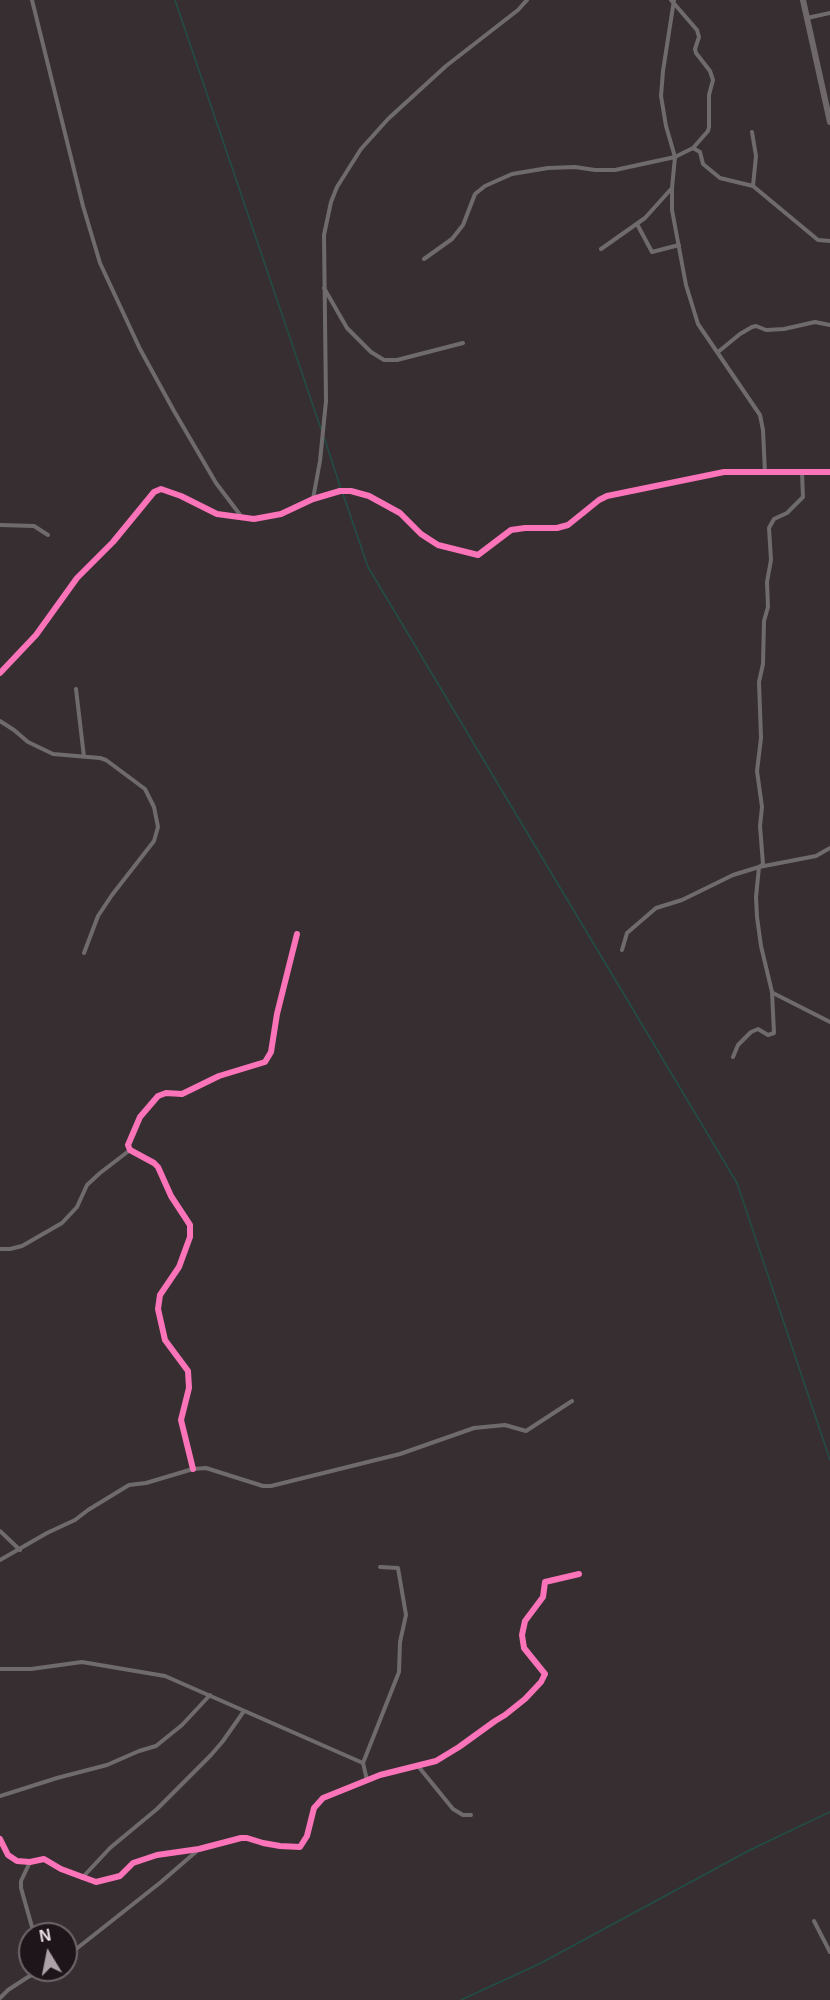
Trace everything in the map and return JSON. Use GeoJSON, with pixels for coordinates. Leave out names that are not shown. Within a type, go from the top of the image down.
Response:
{"type":"FeatureCollection","features":[{"type":"Feature","properties":{"kind":"highway"},"geometry":{"type":"LineString","coordinates":[[803,0],[830,122]]}},
{"type":"Feature","properties":{"kind":"street"},"geometry":{"type":"LineString","coordinates":[[32,0],[83,206],[100,262],[140,349],[174,411],[216,483],[242,517]]}},
{"type":"Feature","properties":{"kind":"street"},"geometry":{"type":"LineString","coordinates":[[313,499],[320,461],[326,401],[323,242],[328,213],[337,187],[361,149],[388,119],[438,73],[518,10],[527,0]]}},
{"type":"Feature","properties":{"kind":"street"},"geometry":{"type":"LineString","coordinates":[[424,259],[452,239],[463,225],[475,194],[486,186],[512,174],[548,168],[575,167],[615,170],[675,157],[693,148],[710,127],[709,95],[713,80],[710,72],[696,54],[698,30],[673,1]]}},
{"type":"Feature","properties":{"kind":"street"},"geometry":{"type":"LineString","coordinates":[[673,1],[661,96],[666,126],[675,157],[672,210],[686,285],[698,324],[760,415],[765,473]]}},
{"type":"Feature","properties":{"kind":"street"},"geometry":{"type":"LineString","coordinates":[[807,18],[830,13]]}},
{"type":"Feature","properties":{"kind":"street"},"geometry":{"type":"LineString","coordinates":[[752,132],[756,156],[753,186]]}},
{"type":"Feature","properties":{"kind":"street"},"geometry":{"type":"LineString","coordinates":[[693,148],[699,152],[703,164],[720,178],[753,186],[818,240],[830,241]]}},
{"type":"Feature","properties":{"kind":"street"},"geometry":{"type":"LineString","coordinates":[[601,249],[637,224],[672,188]]}},
{"type":"Feature","properties":{"kind":"street"},"geometry":{"type":"LineString","coordinates":[[637,224],[652,252],[679,245]]}},
{"type":"Feature","properties":{"kind":"street"},"geometry":{"type":"LineString","coordinates":[[323,288],[347,328],[371,352],[384,360],[397,360],[463,343]]}},
{"type":"Feature","properties":{"kind":"street"},"geometry":{"type":"LineString","coordinates":[[718,352],[752,327],[772,330],[815,322],[830,325]]}},
{"type":"Feature","properties":{"kind":"street"},"geometry":{"type":"LineString","coordinates":[[0,673],[36,635],[77,578],[113,542],[157,490],[166,490],[217,514],[254,519],[281,514],[313,499],[344,490],[362,493],[400,513],[421,534],[438,545],[478,555],[511,530],[557,528],[568,525],[607,496],[724,472],[830,472]]}},
{"type":"Feature","properties":{"kind":"street"},"geometry":{"type":"LineString","coordinates":[[733,1057],[738,1045],[751,1032],[758,1029],[772,1036],[774,1033],[772,992],[761,946],[756,897],[759,867],[763,864],[760,826],[762,807],[757,771],[761,738],[759,682],[763,664],[764,621],[768,607],[767,582],[771,560],[769,528],[774,519],[787,513],[803,497],[802,473]]}},
{"type":"Feature","properties":{"kind":"street"},"geometry":{"type":"LineString","coordinates":[[0,525],[34,525],[48,535]]}},
{"type":"Feature","properties":{"kind":"street"},"geometry":{"type":"LineString","coordinates":[[76,689],[84,757]]}},
{"type":"Feature","properties":{"kind":"street"},"geometry":{"type":"LineString","coordinates":[[0,721],[28,742],[53,754],[106,760],[145,789],[154,807],[158,827],[154,841],[112,894],[98,916],[84,953]]}},
{"type":"Feature","properties":{"kind":"street"},"geometry":{"type":"LineString","coordinates":[[622,950],[627,933],[652,910],[682,900],[733,875],[759,867],[816,856],[830,848]]}},
{"type":"Feature","properties":{"kind":"street"},"geometry":{"type":"LineString","coordinates":[[193,1469],[181,1420],[189,1388],[188,1371],[165,1340],[158,1309],[160,1295],[179,1267],[190,1237],[190,1225],[171,1196],[158,1167],[130,1150],[128,1145],[140,1117],[158,1096],[165,1093],[182,1094],[219,1076],[266,1062],[271,1052],[277,1014],[297,934]]}},
{"type":"Feature","properties":{"kind":"street"},"geometry":{"type":"LineString","coordinates":[[772,992],[830,1022]]}},
{"type":"Feature","properties":{"kind":"street"},"geometry":{"type":"LineString","coordinates":[[0,1249],[22,1246],[62,1223],[77,1207],[87,1185],[130,1150]]}},
{"type":"Feature","properties":{"kind":"street"},"geometry":{"type":"LineString","coordinates":[[0,1560],[75,1520],[129,1485],[146,1483],[193,1469],[206,1468],[263,1486],[271,1486],[400,1454],[474,1428],[505,1425],[526,1431],[572,1401]]}},
{"type":"Feature","properties":{"kind":"street"},"geometry":{"type":"LineString","coordinates":[[0,1531],[20,1550]]}},
{"type":"Feature","properties":{"kind":"street"},"geometry":{"type":"LineString","coordinates":[[367,1780],[363,1764],[398,1674],[400,1642],[406,1620],[398,1568],[380,1567]]}},
{"type":"Feature","properties":{"kind":"street"},"geometry":{"type":"LineString","coordinates":[[0,1839],[8,1855],[17,1861],[30,1862],[47,1859],[61,1869],[96,1882],[117,1877],[138,1861],[158,1855],[247,1838],[263,1843],[300,1847],[304,1844],[314,1808],[318,1802],[392,1771],[436,1761],[525,1699],[541,1682],[544,1671],[524,1648],[522,1635],[525,1622],[543,1597],[545,1581],[579,1574]]}},
{"type":"Feature","properties":{"kind":"street"},"geometry":{"type":"LineString","coordinates":[[0,1669],[31,1669],[82,1662],[165,1676],[363,1764]]}},
{"type":"Feature","properties":{"kind":"street"},"geometry":{"type":"LineString","coordinates":[[0,1796],[107,1765],[156,1746],[182,1725],[210,1695]]}},
{"type":"Feature","properties":{"kind":"street"},"geometry":{"type":"LineString","coordinates":[[82,1878],[110,1848],[157,1809],[211,1755],[223,1742],[244,1711]]}},
{"type":"Feature","properties":{"kind":"street"},"geometry":{"type":"LineString","coordinates":[[418,1766],[453,1809],[463,1815],[471,1815]]}},
{"type":"Feature","properties":{"kind":"street"},"geometry":{"type":"LineString","coordinates":[[78,1948],[199,1849]]}},
{"type":"Feature","properties":{"kind":"street"},"geometry":{"type":"LineString","coordinates":[[0,1855],[5,1851]]}},
{"type":"Feature","properties":{"kind":"street"},"geometry":{"type":"LineString","coordinates":[[30,1862],[21,1881],[21,1887],[31,1922]]}},
{"type":"Feature","properties":{"kind":"street"},"geometry":{"type":"LineString","coordinates":[[814,1921],[830,1952]]}},
{"type":"Feature","properties":{"kind":"street"},"geometry":{"type":"LineString","coordinates":[[0,1998],[22,1982]]}},
{"type":"Feature","properties":{"kind":"waterway"},"geometry":{"type":"LineString","coordinates":[[175,0],[321,429]]}},
{"type":"Feature","properties":{"kind":"waterway"},"geometry":{"type":"LineString","coordinates":[[324,437],[341,489]]}},
{"type":"Feature","properties":{"kind":"waterway"},"geometry":{"type":"LineString","coordinates":[[343,494],[368,567],[737,1183],[830,1460]]}},
{"type":"Feature","properties":{"kind":"waterway"},"geometry":{"type":"LineString","coordinates":[[461,2000],[541,1963],[750,1850],[830,1812]]}},
{"type":"Feature","properties":{"kind":"cycle path"},"geometry":{"type":"LineString","coordinates":[[0,673],[36,635],[77,578],[113,542],[154,492],[161,489],[217,514],[254,519],[281,514],[313,499],[340,491],[351,491],[369,496],[400,513],[421,534],[438,545],[478,555],[511,530],[557,528],[568,525],[607,496],[724,472],[830,472]]}},
{"type":"Feature","properties":{"kind":"cycle path"},"geometry":{"type":"LineString","coordinates":[[193,1469],[181,1420],[189,1388],[188,1371],[165,1340],[158,1309],[160,1295],[179,1267],[190,1237],[190,1225],[171,1196],[158,1167],[130,1150],[128,1145],[140,1117],[158,1096],[166,1093],[182,1094],[219,1076],[265,1062],[271,1052],[277,1014],[297,934]]}},
{"type":"Feature","properties":{"kind":"cycle path"},"geometry":{"type":"LineString","coordinates":[[0,1839],[8,1855],[17,1861],[30,1862],[44,1859],[61,1869],[96,1882],[120,1876],[133,1863],[157,1855],[199,1849],[241,1838],[280,1846],[300,1847],[307,1836],[314,1808],[323,1798],[380,1775],[436,1761],[525,1699],[541,1682],[545,1674],[524,1648],[522,1635],[525,1621],[543,1597],[545,1582],[579,1574]]}}]}
